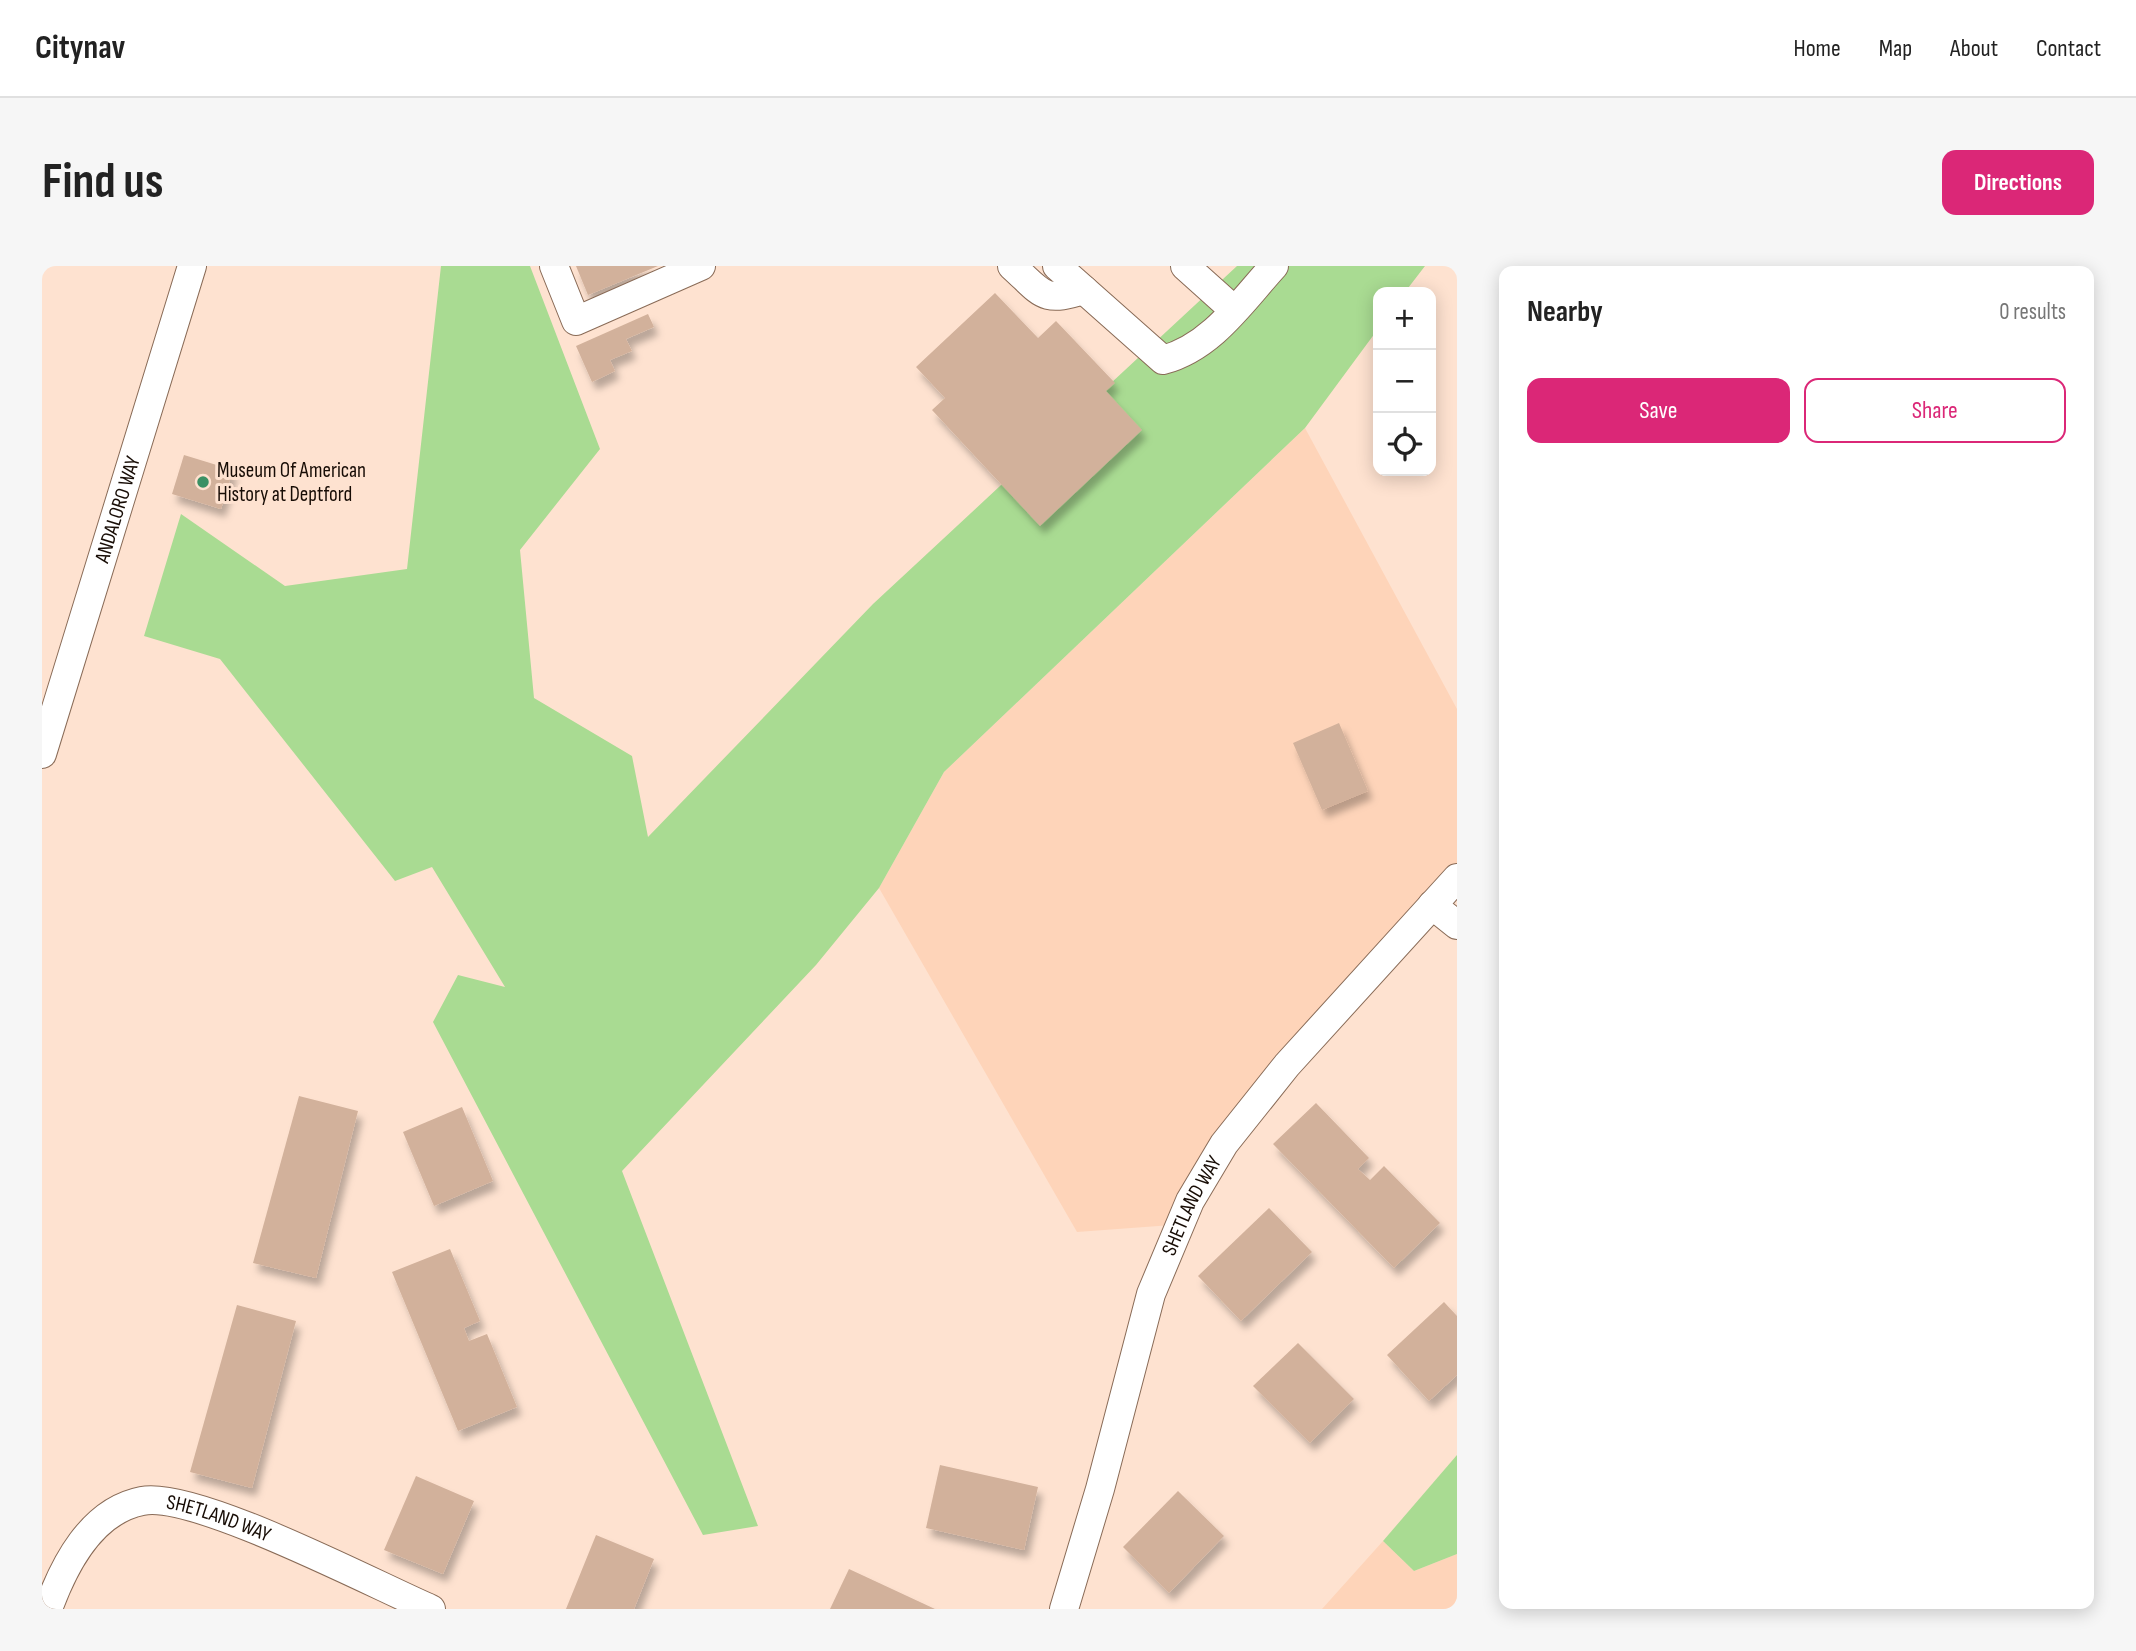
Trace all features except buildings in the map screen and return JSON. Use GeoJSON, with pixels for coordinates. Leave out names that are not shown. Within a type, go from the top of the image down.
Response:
{"type":"FeatureCollection","features":[{"type":"Feature","properties":{"kind":"street","name":"ANDALORO WAY"},"geometry":{"type":"LineString","coordinates":[[42,754],[192,266]]}},
{"type":"Feature","properties":{"kind":"street"},"geometry":{"type":"LineString","coordinates":[[554,266],[576,321],[701,266]]}},
{"type":"Feature","properties":{"kind":"street"},"geometry":{"type":"LineString","coordinates":[[1012,266],[1047,297],[1059,298],[1084,290]]}},
{"type":"Feature","properties":{"kind":"street"},"geometry":{"type":"LineString","coordinates":[[1057,266],[1163,360],[1184,354],[1212,334],[1274,266]]}},
{"type":"Feature","properties":{"kind":"street"},"geometry":{"type":"LineString","coordinates":[[1185,266],[1234,310]]}},
{"type":"Feature","properties":{"kind":"street","name":"SHETLAND WAY"},"geometry":{"type":"LineString","coordinates":[[1064,1609],[1100,1489],[1151,1294],[1190,1202],[1224,1144],[1287,1065],[1457,878]]}},
{"type":"Feature","properties":{"kind":"street"},"geometry":{"type":"LineString","coordinates":[[1432,905],[1457,925]]}},
{"type":"Feature","properties":{"kind":"street","name":"SHETLAND WAY"},"geometry":{"type":"LineString","coordinates":[[48,1609],[60,1575],[82,1542],[109,1515],[143,1500],[190,1504],[431,1609]]}},
{"type":"Feature","properties":{"kind":"shaded area"},"geometry":{"type":"Polygon","coordinates":[[[1305,428],[1457,709],[1457,887],[1319,1019],[1172,1225],[1077,1232],[879,888],[944,772],[1305,428]]]}},
{"type":"Feature","properties":{"kind":"shaded area"},"geometry":{"type":"Polygon","coordinates":[[[1383,1541],[1414,1571],[1457,1554],[1457,1609],[1322,1609],[1383,1541]]]}},
{"type":"Feature","properties":{"kind":"green space"},"geometry":{"type":"Polygon","coordinates":[[[441,266],[530,266],[600,449],[520,550],[534,698],[632,756],[648,837],[873,604],[1237,266],[1425,266],[1409,287],[1373,287],[1373,336],[1305,428],[944,772],[879,888],[816,965],[622,1171],[758,1526],[703,1535],[433,1022],[458,975],[505,987],[432,867],[395,881],[220,659],[144,636],[181,514],[285,586],[407,569],[441,266]]]}},
{"type":"Feature","properties":{"kind":"green space"},"geometry":{"type":"Polygon","coordinates":[[[1457,1455],[1457,1554],[1414,1571],[1383,1541],[1457,1455]]]}},
{"type":"Feature","properties":{"kind":"place","name":"Museum Of American History at Deptford"},"geometry":{"type":"Point","coordinates":[203,482]}}]}
